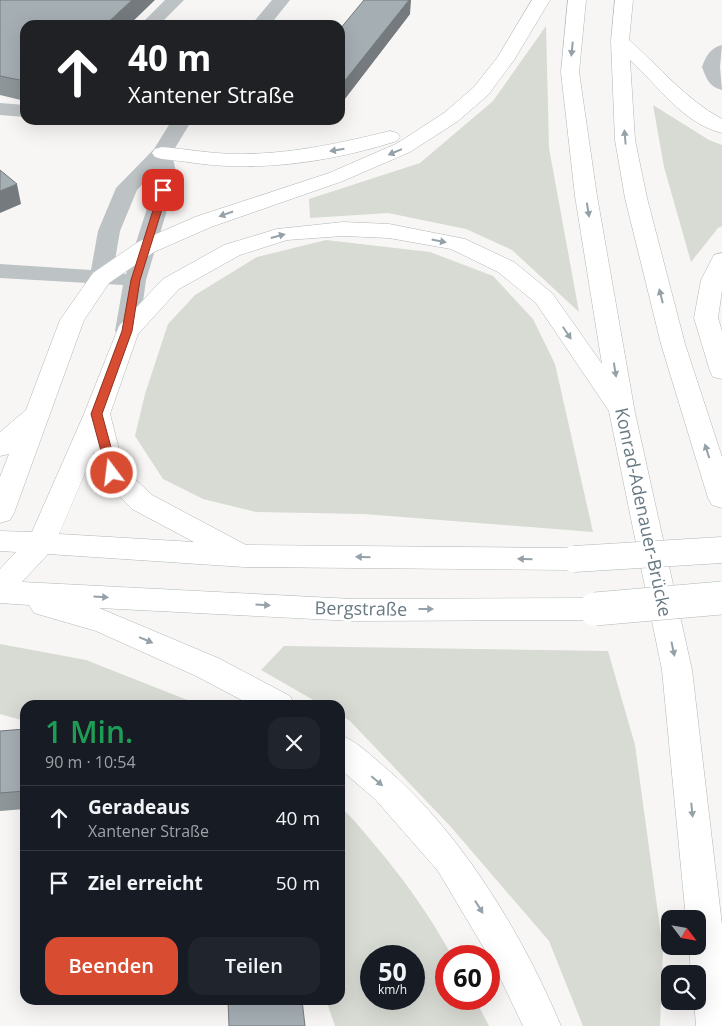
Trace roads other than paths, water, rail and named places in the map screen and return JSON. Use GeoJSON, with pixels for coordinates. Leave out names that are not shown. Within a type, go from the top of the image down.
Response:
{"type":"FeatureCollection","features":[{"type":"Feature","properties":{"kind":"main road"},"geometry":{"type":"LineString","coordinates":[[0,513],[40,411],[72,320],[101,278],[146,246],[203,222],[336,176],[403,148],[451,117],[481,91],[499,68],[540,0]]}},
{"type":"Feature","properties":{"kind":"main road","name":"Konrad-Adenauer-Brücke"},"geometry":{"type":"LineString","coordinates":[[577,0],[570,72],[586,196],[622,413],[677,670],[715,1026]]}},
{"type":"Feature","properties":{"kind":"main road"},"geometry":{"type":"LineString","coordinates":[[624,0],[620,41],[625,140],[636,198],[673,344],[722,498]]}},
{"type":"Feature","properties":{"kind":"main road"},"geometry":{"type":"LineString","coordinates":[[620,41],[651,69],[673,94],[695,112],[722,127]]}},
{"type":"Feature","properties":{"kind":"main road"},"geometry":{"type":"LineString","coordinates":[[162,153],[230,160],[290,158],[362,146],[451,117]]}},
{"type":"Feature","properties":{"kind":"main road"},"geometry":{"type":"LineString","coordinates":[[0,587],[41,544],[96,414],[127,331],[171,284],[232,250],[285,234],[343,229],[389,231],[457,244],[506,267],[544,298],[622,413]]}},
{"type":"Feature","properties":{"kind":"main road"},"geometry":{"type":"LineString","coordinates":[[722,260],[712,280],[706,318],[722,371]]}},
{"type":"Feature","properties":{"kind":"main road"},"geometry":{"type":"LineString","coordinates":[[0,447],[40,411]]}},
{"type":"Feature","properties":{"kind":"main road"},"geometry":{"type":"LineString","coordinates":[[96,414],[112,473],[142,502],[244,556]]}},
{"type":"Feature","properties":{"kind":"main road"},"geometry":{"type":"LineString","coordinates":[[0,541],[244,556],[574,559],[722,550]]}},
{"type":"Feature","properties":{"kind":"main road"},"geometry":{"type":"LineString","coordinates":[[0,592],[102,621],[207,667],[270,700]]}},
{"type":"Feature","properties":{"kind":"main road","name":"Bergstraße"},"geometry":{"type":"LineString","coordinates":[[0,592],[353,610],[595,609],[722,598]]}},
{"type":"Feature","properties":{"kind":"main road"},"geometry":{"type":"LineString","coordinates":[[345,753],[387,789],[450,860],[508,953],[542,1026]]}},
{"type":"Feature","properties":{"kind":"street"},"geometry":{"type":"LineString","coordinates":[[154,20],[175,0]]}},
{"type":"Feature","properties":{"kind":"street"},"geometry":{"type":"LineString","coordinates":[[264,20],[281,0]]}},
{"type":"Feature","properties":{"kind":"street"},"geometry":{"type":"LineString","coordinates":[[722,51],[716,56],[712,67],[716,79],[722,84]]}},
{"type":"Feature","properties":{"kind":"street"},"geometry":{"type":"LineString","coordinates":[[0,109],[20,111]]}},
{"type":"Feature","properties":{"kind":"street"},"geometry":{"type":"LineString","coordinates":[[101,278],[109,231],[126,188],[162,153],[179,125]]}},
{"type":"Feature","properties":{"kind":"street"},"geometry":{"type":"LineString","coordinates":[[127,331],[135,280],[167,177],[162,153]]}},
{"type":"Feature","properties":{"kind":"street"},"geometry":{"type":"LineString","coordinates":[[0,270],[135,280]]}}]}
